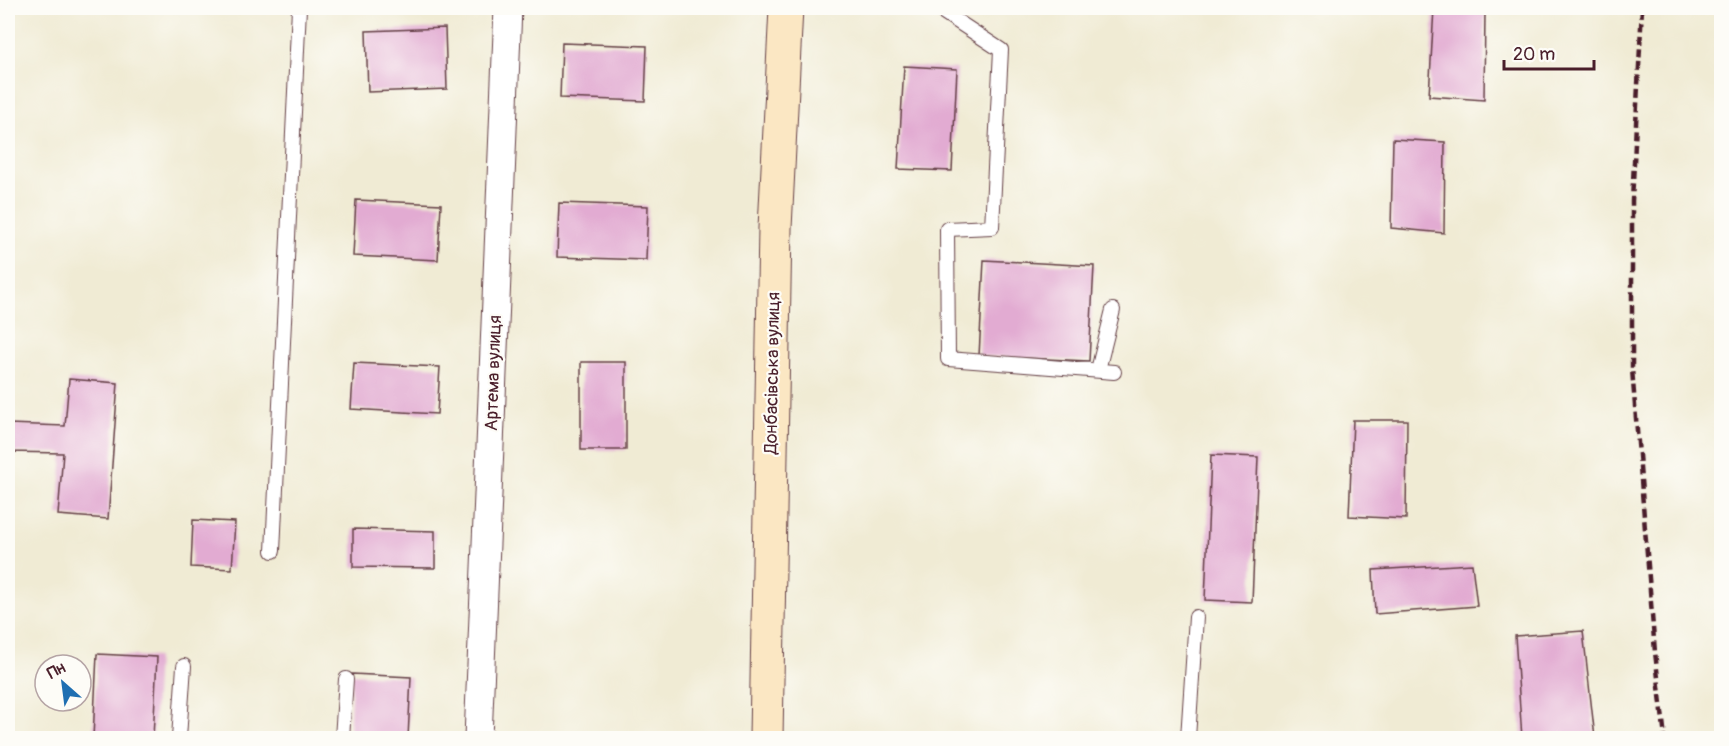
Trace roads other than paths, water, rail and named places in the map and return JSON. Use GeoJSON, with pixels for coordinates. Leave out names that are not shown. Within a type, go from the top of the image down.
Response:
{"type":"FeatureCollection","features":[{"type":"Feature","properties":{"kind":"street","name":"Артема вулиця"},"geometry":{"type":"LineString","coordinates":[[478,738],[508,8]]}},
{"type":"Feature","properties":{"kind":"street","name":"Донбасівська вулиця"},"geometry":{"type":"LineString","coordinates":[[766,738],[775,228],[786,8]]}},
{"type":"Feature","properties":{"kind":"lane"},"geometry":{"type":"LineString","coordinates":[[273,551],[298,8]]}},
{"type":"Feature","properties":{"kind":"lane"},"geometry":{"type":"LineString","coordinates":[[937,8],[1001,50],[992,227],[947,229],[948,359],[1114,372]]}},
{"type":"Feature","properties":{"kind":"lane"},"geometry":{"type":"LineString","coordinates":[[1098,370],[1113,310]]}},
{"type":"Feature","properties":{"kind":"lane"},"geometry":{"type":"LineString","coordinates":[[1188,738],[1196,617]]}},
{"type":"Feature","properties":{"kind":"lane"},"geometry":{"type":"LineString","coordinates":[[179,738],[184,666]]}},
{"type":"Feature","properties":{"kind":"lane"},"geometry":{"type":"LineString","coordinates":[[342,738],[346,680]]}},
{"type":"Feature","properties":{"kind":"railway"},"geometry":{"type":"LineString","coordinates":[[1642,8],[1632,201],[1632,369],[1655,652],[1665,738]]}}]}
